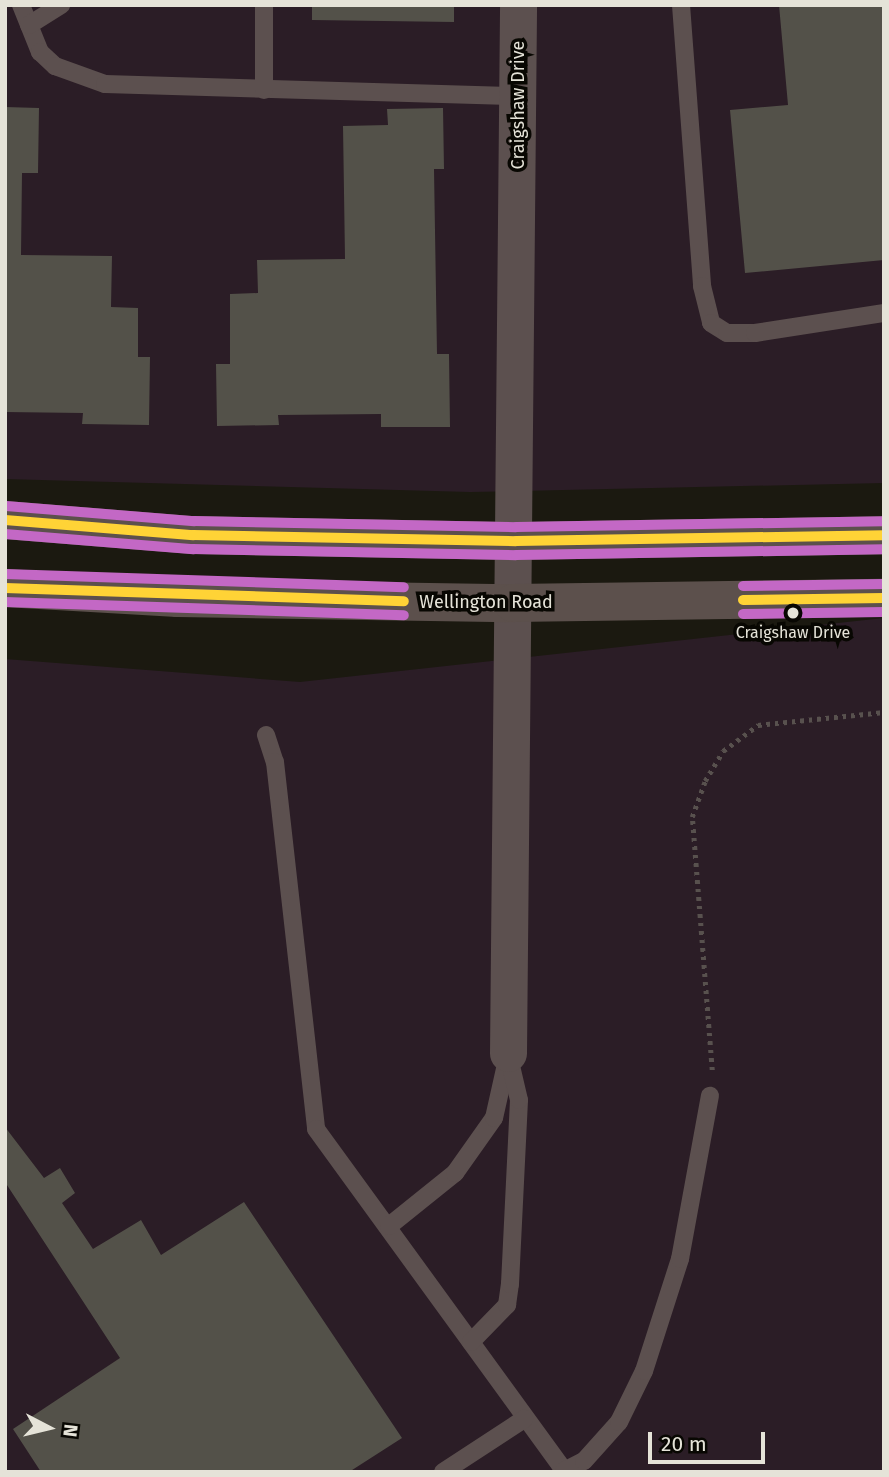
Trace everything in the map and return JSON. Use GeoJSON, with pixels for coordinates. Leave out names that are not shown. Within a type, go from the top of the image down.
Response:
{"type":"FeatureCollection","features":[{"type":"Feature","properties":{"kind":"main road"},"geometry":{"type":"LineString","coordinates":[[5,520],[193,534],[516,541],[884,535]]}},
{"type":"Feature","properties":{"kind":"main road","name":"Wellington Road"},"geometry":{"type":"LineString","coordinates":[[5,588],[178,598],[513,603],[884,598]]}},
{"type":"Feature","properties":{"kind":"street","name":"Craigshaw Drive"},"geometry":{"type":"LineString","coordinates":[[508,1054],[516,541],[518,5]]}},
{"type":"Feature","properties":{"kind":"lane"},"geometry":{"type":"LineString","coordinates":[[21,5],[40,52],[74,75],[105,84],[518,96]]}},
{"type":"Feature","properties":{"kind":"lane"},"geometry":{"type":"LineString","coordinates":[[29,25],[61,5]]}},
{"type":"Feature","properties":{"kind":"lane"},"geometry":{"type":"LineString","coordinates":[[264,5],[264,90]]}},
{"type":"Feature","properties":{"kind":"lane"},"geometry":{"type":"LineString","coordinates":[[681,5],[702,286],[711,323],[727,333],[755,333],[884,313]]}},
{"type":"Feature","properties":{"kind":"lane"},"geometry":{"type":"LineString","coordinates":[[266,735],[275,761],[316,1129],[389,1226],[524,1419],[564,1471],[584,1461],[619,1422],[644,1371],[680,1259],[710,1096]]}},
{"type":"Feature","properties":{"kind":"lane"},"geometry":{"type":"LineString","coordinates":[[389,1226],[455,1173],[494,1118],[508,1054]]}},
{"type":"Feature","properties":{"kind":"lane"},"geometry":{"type":"LineString","coordinates":[[471,1342],[507,1305],[510,1284],[519,1100],[508,1054]]}},
{"type":"Feature","properties":{"kind":"lane"},"geometry":{"type":"LineString","coordinates":[[443,1472],[524,1419]]}},
{"type":"Feature","properties":{"kind":"path"},"geometry":{"type":"LineString","coordinates":[[710,1096],[712,1062],[692,817],[705,780],[723,751],[758,725],[884,712]]}},
{"type":"Feature","properties":{"kind":"shaded area"},"geometry":{"type":"Polygon","coordinates":[[[5,5],[884,5],[884,483],[470,492],[5,479],[5,5]]]}},
{"type":"Feature","properties":{"kind":"shaded area"},"geometry":{"type":"Polygon","coordinates":[[[884,618],[884,1472],[5,1472],[5,659],[300,682],[884,618]]]}},
{"type":"Feature","properties":{"kind":"building"},"geometry":{"type":"Polygon","coordinates":[[[312,5],[454,5],[454,22],[312,20],[312,5]]]}},
{"type":"Feature","properties":{"kind":"building"},"geometry":{"type":"Polygon","coordinates":[[[779,5],[884,5],[884,260],[745,273],[730,110],[788,105],[779,5]]]}},
{"type":"Feature","properties":{"kind":"building"},"geometry":{"type":"Polygon","coordinates":[[[5,107],[39,108],[38,173],[22,173],[21,255],[112,256],[111,307],[138,308],[138,357],[150,357],[149,425],[82,424],[83,413],[5,412],[5,107]]]}},
{"type":"Feature","properties":{"kind":"building"},"geometry":{"type":"Polygon","coordinates":[[[443,108],[444,169],[434,169],[437,354],[449,354],[450,427],[381,427],[381,414],[278,415],[279,425],[217,426],[216,364],[230,364],[230,294],[258,293],[257,260],[345,259],[343,126],[388,125],[387,109],[443,108]]]}},
{"type":"Feature","properties":{"kind":"building"},"geometry":{"type":"Polygon","coordinates":[[[5,1127],[44,1178],[60,1168],[75,1193],[62,1203],[93,1249],[141,1220],[161,1255],[244,1202],[402,1438],[349,1472],[41,1472],[13,1429],[120,1358],[5,1182],[5,1127]]]}},
{"type":"Feature","properties":{"kind":"transit line"},"geometry":{"type":"LineString","coordinates":[[6,506],[194,521],[516,527],[884,521]]}},
{"type":"Feature","properties":{"kind":"transit line"},"geometry":{"type":"LineString","coordinates":[[5,520],[193,535],[516,541],[884,535]]}},
{"type":"Feature","properties":{"kind":"transit line"},"geometry":{"type":"LineString","coordinates":[[5,534],[193,549],[516,555],[884,549]]}},
{"type":"Feature","properties":{"kind":"transit line"},"geometry":{"type":"LineString","coordinates":[[5,574],[404,587]]}},
{"type":"Feature","properties":{"kind":"transit line"},"geometry":{"type":"LineString","coordinates":[[743,586],[884,584]]}},
{"type":"Feature","properties":{"kind":"transit line"},"geometry":{"type":"LineString","coordinates":[[5,588],[404,601]]}},
{"type":"Feature","properties":{"kind":"transit line"},"geometry":{"type":"LineString","coordinates":[[743,600],[884,598]]}},
{"type":"Feature","properties":{"kind":"transit line"},"geometry":{"type":"LineString","coordinates":[[5,602],[404,615]]}},
{"type":"Feature","properties":{"kind":"transit line"},"geometry":{"type":"LineString","coordinates":[[743,614],[884,612]]}},
{"type":"Feature","properties":{"kind":"place","name":"Craigshaw Drive"},"geometry":{"type":"Point","coordinates":[793,613]}}]}
